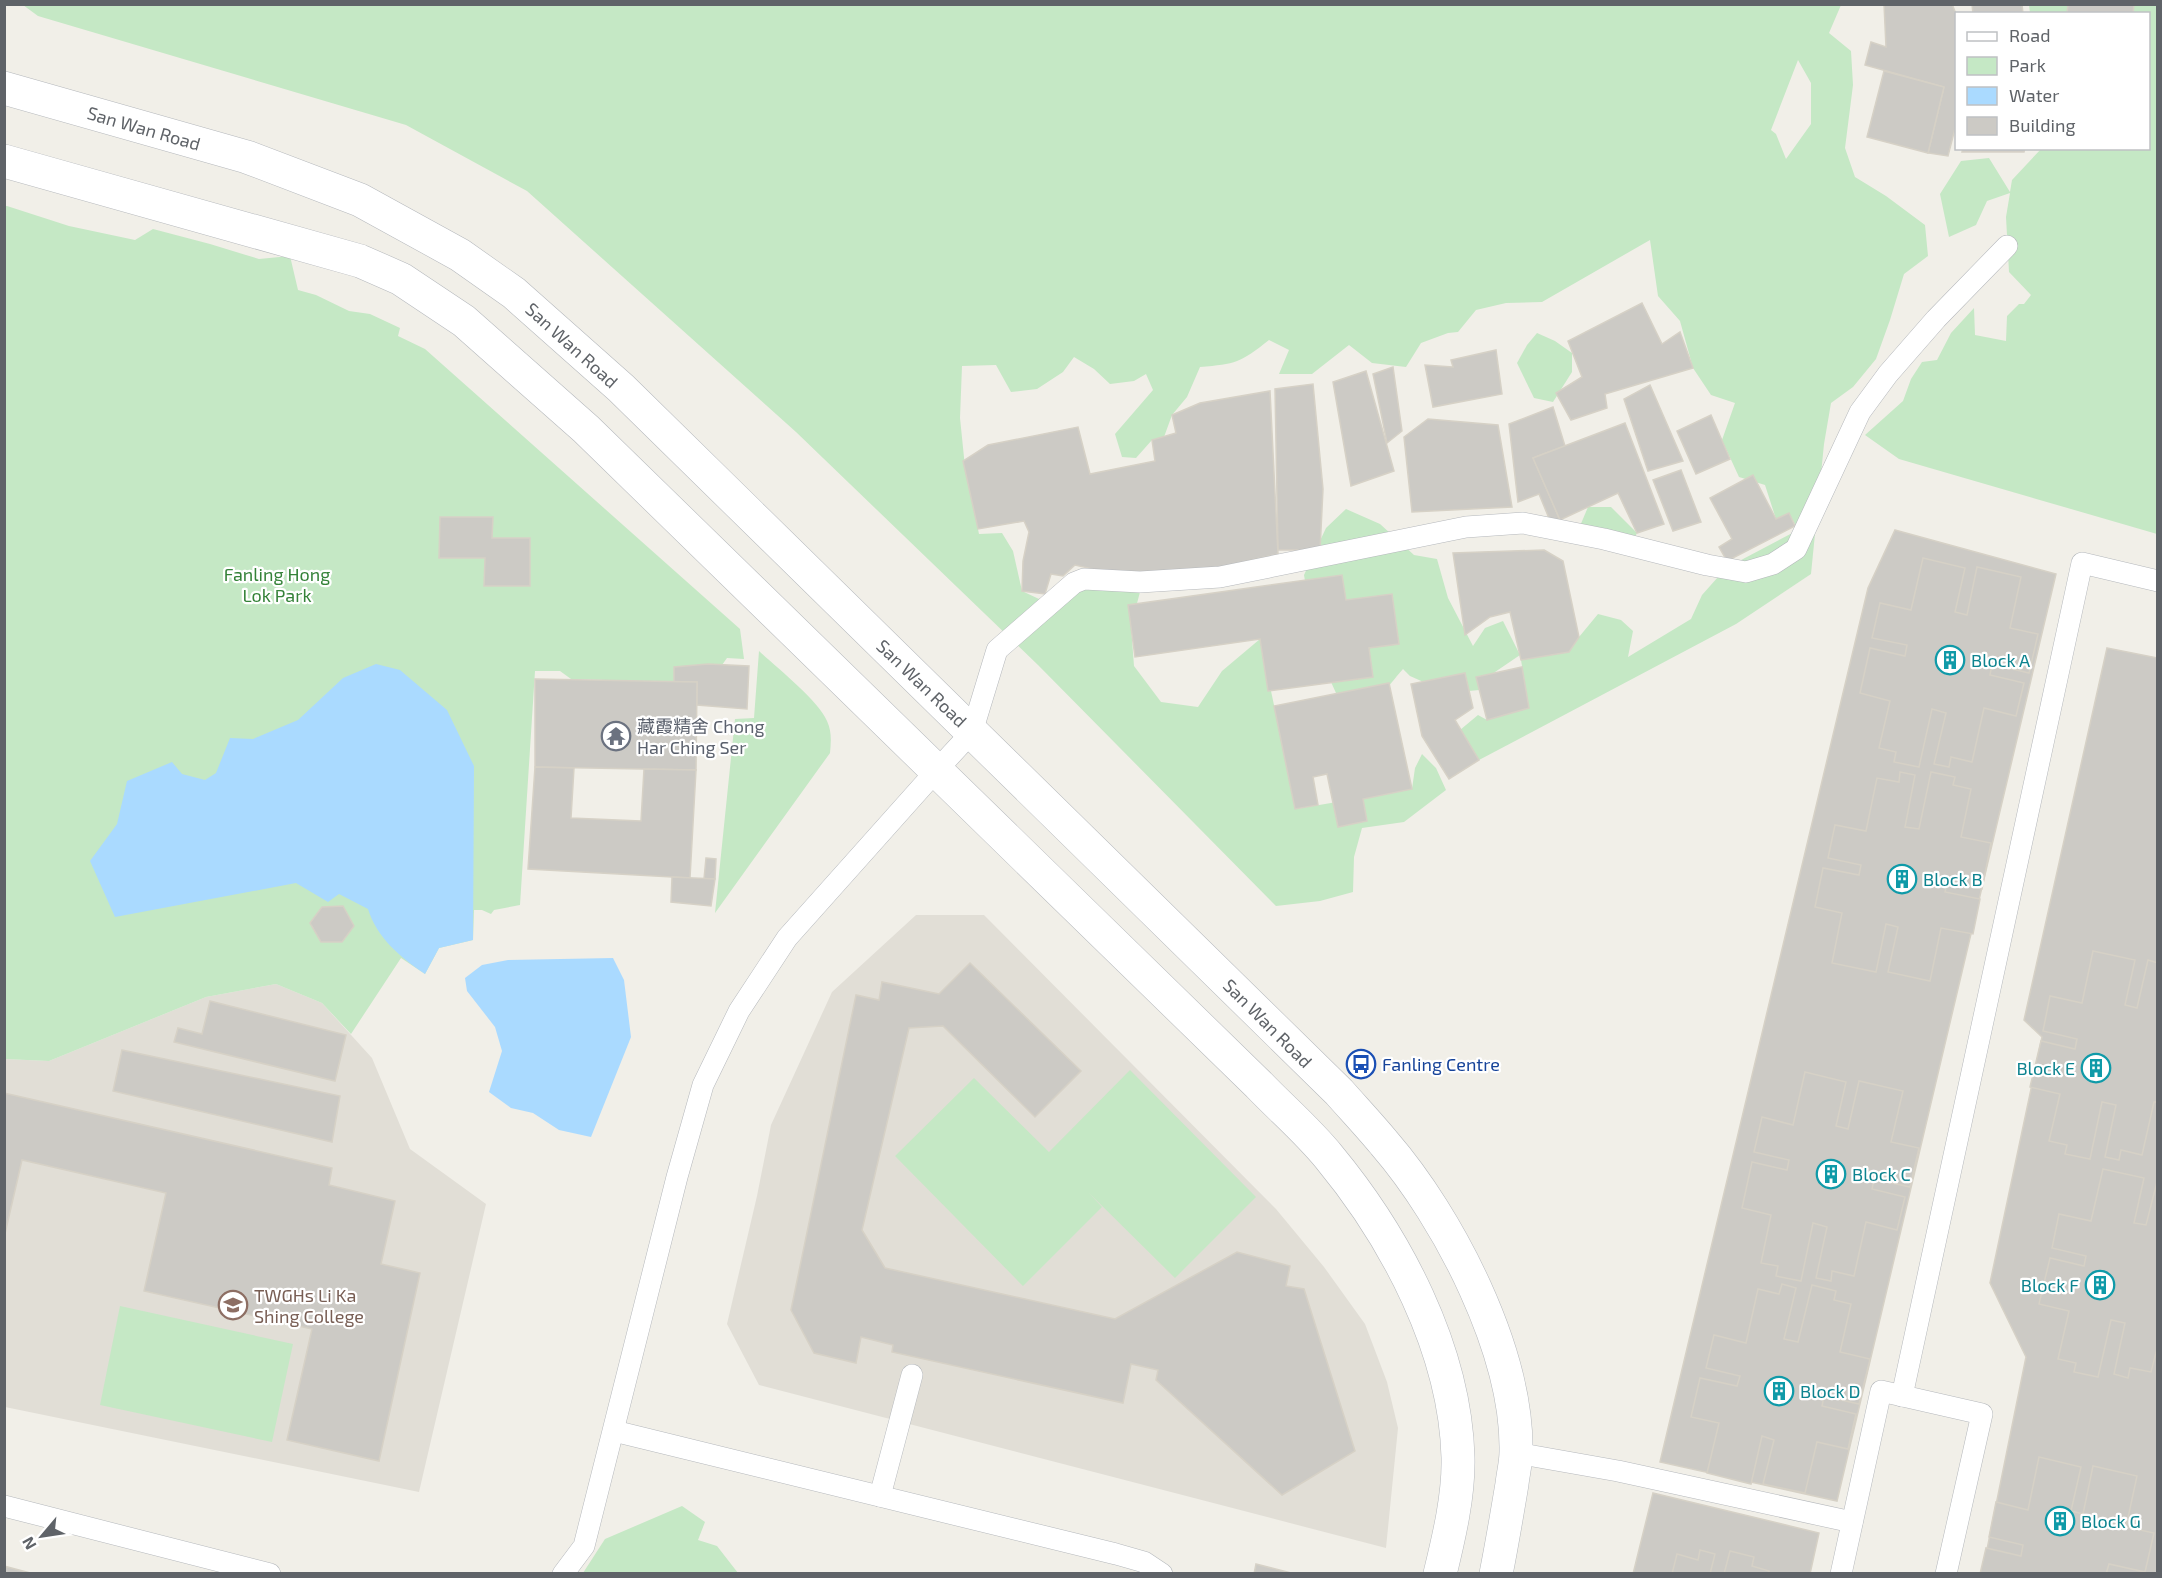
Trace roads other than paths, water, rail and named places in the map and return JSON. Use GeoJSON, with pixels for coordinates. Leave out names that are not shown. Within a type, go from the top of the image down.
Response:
{"type":"FeatureCollection","features":[{"type":"Feature","properties":{"kind":"street","name":"San Wan Road"},"geometry":{"type":"LineString","coordinates":[[4,88],[246,157],[308,179],[360,200],[460,255],[514,293],[621,388],[1338,1092],[1386,1144],[1431,1210],[1471,1278],[1489,1321],[1503,1364],[1513,1410],[1516,1453],[1506,1526],[1496,1574]]}},
{"type":"Feature","properties":{"kind":"street"},"geometry":{"type":"LineString","coordinates":[[4,161],[360,261],[401,279],[427,294],[464,321],[586,429],[1259,1085],[1328,1155],[1365,1203],[1420,1302],[1440,1354],[1453,1407],[1458,1458],[1451,1526],[1440,1574]]}},
{"type":"Feature","properties":{"kind":"lane"},"geometry":{"type":"LineString","coordinates":[[563,1574],[584,1545],[703,1085],[739,1011],[787,938],[972,732],[997,650],[1074,583],[1084,579],[1140,582],[1220,577],[1466,527],[1523,523],[1604,538],[1707,565],[1746,572],[1773,564],[1796,549],[1860,412],[1888,374],[1936,319],[2007,246]]}},
{"type":"Feature","properties":{"kind":"lane"},"geometry":{"type":"LineString","coordinates":[[1902,1396],[2082,563],[2157,581]]}},
{"type":"Feature","properties":{"kind":"lane"},"geometry":{"type":"LineString","coordinates":[[880,1496],[912,1375]]}},
{"type":"Feature","properties":{"kind":"lane"},"geometry":{"type":"LineString","coordinates":[[1840,1574],[1881,1391],[1982,1414],[1946,1574]]}},
{"type":"Feature","properties":{"kind":"lane"},"geometry":{"type":"LineString","coordinates":[[614,1431],[1116,1554],[1144,1562],[1162,1574]]}},
{"type":"Feature","properties":{"kind":"lane"},"geometry":{"type":"LineString","coordinates":[[1516,1453],[1618,1471],[1852,1522]]}},
{"type":"Feature","properties":{"kind":"lane"},"geometry":{"type":"LineString","coordinates":[[4,1506],[270,1574]]}},
{"type":"Feature","properties":{"kind":"water"},"geometry":{"type":"Polygon","coordinates":[[[376,664],[400,670],[447,710],[474,766],[473,940],[439,948],[425,974],[390,946],[377,929],[368,909],[339,894],[328,902],[296,883],[115,917],[90,861],[117,824],[127,781],[172,762],[182,774],[205,780],[216,773],[230,738],[253,739],[298,720],[343,678],[376,664]]]}},
{"type":"Feature","properties":{"kind":"water"},"geometry":{"type":"Polygon","coordinates":[[[613,958],[624,980],[631,1037],[591,1137],[559,1130],[533,1113],[511,1108],[489,1092],[502,1051],[495,1027],[467,991],[465,978],[482,965],[508,960],[613,958]]]}},
{"type":"Feature","properties":{"kind":"place","name":"Block A"},"geometry":{"type":"Point","coordinates":[1950,660]}},
{"type":"Feature","properties":{"kind":"place","name":"藏霞精舍 Chong Har Ching Ser"},"geometry":{"type":"Point","coordinates":[616,736]}},
{"type":"Feature","properties":{"kind":"place","name":"Block B"},"geometry":{"type":"Point","coordinates":[1902,879]}},
{"type":"Feature","properties":{"kind":"place","name":"Fanling Centre"},"geometry":{"type":"Point","coordinates":[1361,1064]}},
{"type":"Feature","properties":{"kind":"place","name":"Block E"},"geometry":{"type":"Point","coordinates":[2096,1068]}},
{"type":"Feature","properties":{"kind":"place","name":"Block C"},"geometry":{"type":"Point","coordinates":[1831,1174]}},
{"type":"Feature","properties":{"kind":"place","name":"Block F"},"geometry":{"type":"Point","coordinates":[2100,1285]}},
{"type":"Feature","properties":{"kind":"place","name":"TWGHs Li Ka Shing College"},"geometry":{"type":"Point","coordinates":[233,1305]}},
{"type":"Feature","properties":{"kind":"place","name":"Block D"},"geometry":{"type":"Point","coordinates":[1779,1391]}},
{"type":"Feature","properties":{"kind":"place","name":"Block G"},"geometry":{"type":"Point","coordinates":[2060,1521]}},
{"type":"Feature","properties":{"kind":"park label","name":"Fanling Hong Lok Park"},"geometry":{"type":"Point","coordinates":[277,584]}}]}
